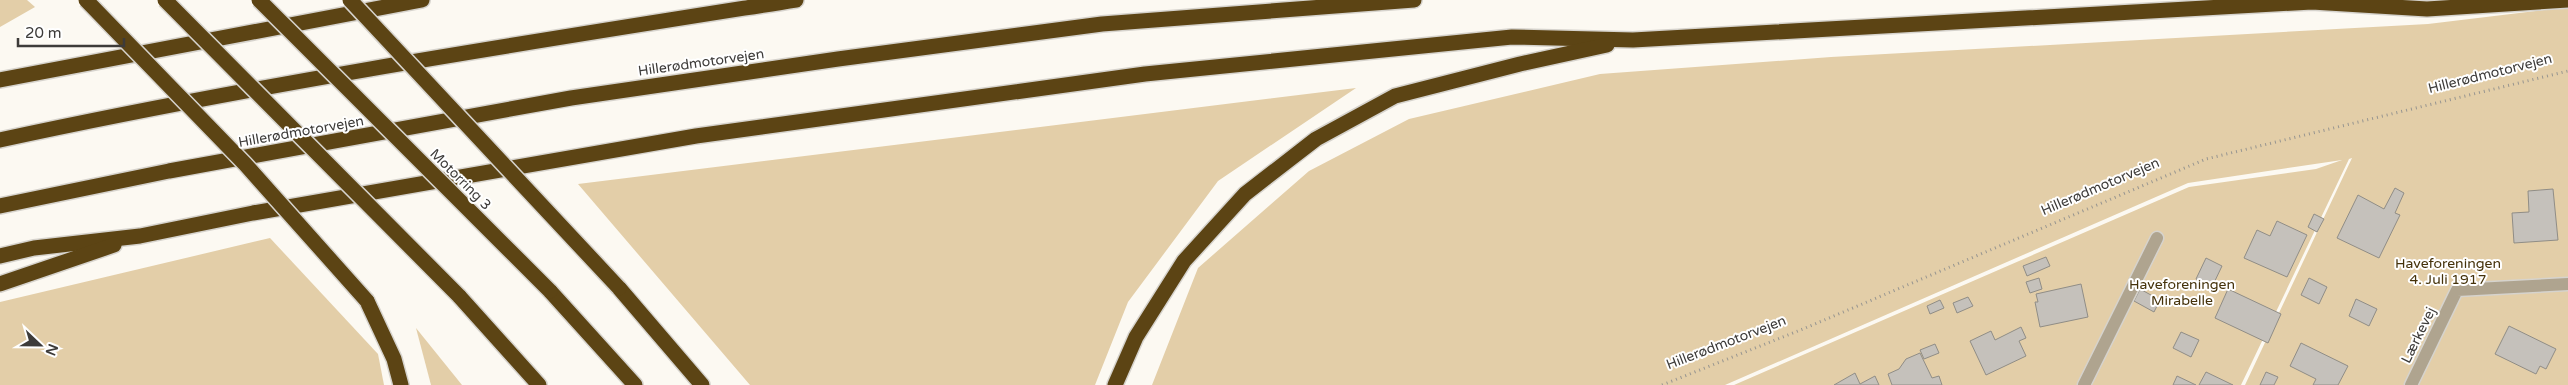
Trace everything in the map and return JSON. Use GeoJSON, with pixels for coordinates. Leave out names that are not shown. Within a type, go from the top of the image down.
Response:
{"type":"FeatureCollection","features":[{"type":"Feature","properties":{"kind":"highway"},"geometry":{"type":"LineString","coordinates":[[86,0],[245,164],[367,301],[394,359],[401,385]]}},
{"type":"Feature","properties":{"kind":"highway"},"geometry":{"type":"LineString","coordinates":[[165,0],[459,296],[539,385]]}},
{"type":"Feature","properties":{"kind":"highway","name":"Motorring 3"},"geometry":{"type":"LineString","coordinates":[[260,0],[550,291],[635,385]]}},
{"type":"Feature","properties":{"kind":"highway"},"geometry":{"type":"LineString","coordinates":[[350,0],[619,288],[702,385]]}},
{"type":"Feature","properties":{"kind":"highway"},"geometry":{"type":"LineString","coordinates":[[3,78],[422,0]]}},
{"type":"Feature","properties":{"kind":"highway"},"geometry":{"type":"LineString","coordinates":[[0,140],[149,109],[547,39],[796,0]]}},
{"type":"Feature","properties":{"kind":"highway","name":"Hillerødmotorvejen"},"geometry":{"type":"LineString","coordinates":[[0,206],[179,169],[571,98],[819,61],[1102,24],[1414,0]]}},
{"type":"Feature","properties":{"kind":"highway"},"geometry":{"type":"LineString","coordinates":[[0,256],[34,248],[140,236],[253,212],[696,136],[1145,74],[1512,37],[1633,40],[2316,1],[2427,9],[2568,0]]}},
{"type":"Feature","properties":{"kind":"highway"},"geometry":{"type":"LineString","coordinates":[[1115,385],[1136,337],[1184,261],[1245,194],[1316,139],[1395,96],[1520,64],[1633,40]]}},
{"type":"Feature","properties":{"kind":"highway"},"geometry":{"type":"LineString","coordinates":[[0,284],[140,236]]}},
{"type":"Feature","properties":{"kind":"lane"},"geometry":{"type":"LineString","coordinates":[[2084,385],[2157,238]]}},
{"type":"Feature","properties":{"kind":"lane","name":"Lærkevej"},"geometry":{"type":"LineString","coordinates":[[2411,385],[2456,290],[2568,284]]}},
{"type":"Feature","properties":{"kind":"path","name":"Hillerødmotorvejen"},"geometry":{"type":"LineString","coordinates":[[1662,385],[1803,329],[2206,159],[2568,71]]}},
{"type":"Feature","properties":{"kind":"green space"},"geometry":{"type":"Polygon","coordinates":[[[0,0],[27,0],[35,7],[0,27],[0,0]]]}},
{"type":"Feature","properties":{"kind":"green space"},"geometry":{"type":"Polygon","coordinates":[[[2568,7],[2568,385],[2245,385],[2352,158],[2349,159],[2241,385],[1734,385],[2189,187],[2316,169],[2342,160],[2188,183],[1725,385],[1152,385],[1198,268],[1309,171],[1409,119],[1600,74],[1831,57],[2428,24],[2568,7]]]}},
{"type":"Feature","properties":{"kind":"green space"},"geometry":{"type":"Polygon","coordinates":[[[1356,88],[1218,181],[1128,302],[1095,385],[750,385],[578,184],[1356,88]]]}},
{"type":"Feature","properties":{"kind":"green space"},"geometry":{"type":"Polygon","coordinates":[[[270,238],[378,354],[384,385],[0,385],[0,302],[270,238]]]}},
{"type":"Feature","properties":{"kind":"green space"},"geometry":{"type":"Polygon","coordinates":[[[416,328],[462,385],[431,385],[416,328]]]}},
{"type":"Feature","properties":{"kind":"building"},"geometry":{"type":"Polygon","coordinates":[[[2395,188],[2404,193],[2395,213],[2400,215],[2379,258],[2337,238],[2358,195],[2384,209],[2395,188]]]}},
{"type":"Feature","properties":{"kind":"building"},"geometry":{"type":"Polygon","coordinates":[[[2553,189],[2558,240],[2514,243],[2512,213],[2529,212],[2528,191],[2553,189]]]}},
{"type":"Feature","properties":{"kind":"building"},"geometry":{"type":"Polygon","coordinates":[[[2314,214],[2324,219],[2317,232],[2308,227],[2314,214]]]}},
{"type":"Feature","properties":{"kind":"building"},"geometry":{"type":"Polygon","coordinates":[[[2277,221],[2307,235],[2287,277],[2244,258],[2257,230],[2270,236],[2277,221]]]}},
{"type":"Feature","properties":{"kind":"building"},"geometry":{"type":"Polygon","coordinates":[[[2046,257],[2050,266],[2027,276],[2023,266],[2046,257]]]}},
{"type":"Feature","properties":{"kind":"building"},"geometry":{"type":"Polygon","coordinates":[[[2206,258],[2222,266],[2212,287],[2196,279],[2206,258]]]}},
{"type":"Feature","properties":{"kind":"building"},"geometry":{"type":"Polygon","coordinates":[[[2039,278],[2042,289],[2030,293],[2026,282],[2039,278]]]}},
{"type":"Feature","properties":{"kind":"building"},"geometry":{"type":"Polygon","coordinates":[[[2309,278],[2327,287],[2319,304],[2301,295],[2309,278]]]}},
{"type":"Feature","properties":{"kind":"building"},"geometry":{"type":"Polygon","coordinates":[[[2081,284],[2088,317],[2040,327],[2035,302],[2038,302],[2036,294],[2081,284]]]}},
{"type":"Feature","properties":{"kind":"building"},"geometry":{"type":"Polygon","coordinates":[[[2140,289],[2160,300],[2154,312],[2134,301],[2140,289]]]}},
{"type":"Feature","properties":{"kind":"building"},"geometry":{"type":"Polygon","coordinates":[[[2228,289],[2281,314],[2268,343],[2215,318],[2228,289]]]}},
{"type":"Feature","properties":{"kind":"building"},"geometry":{"type":"Polygon","coordinates":[[[1968,297],[1973,306],[1957,313],[1953,303],[1968,297]]]}},
{"type":"Feature","properties":{"kind":"building"},"geometry":{"type":"Polygon","coordinates":[[[2356,299],[2377,309],[2369,326],[2349,316],[2356,299]]]}},
{"type":"Feature","properties":{"kind":"building"},"geometry":{"type":"Polygon","coordinates":[[[1940,300],[1944,308],[1930,314],[1927,306],[1940,300]]]}},
{"type":"Feature","properties":{"kind":"building"},"geometry":{"type":"Polygon","coordinates":[[[2509,326],[2556,349],[2546,369],[2540,366],[2536,374],[2495,354],[2509,326]]]}},
{"type":"Feature","properties":{"kind":"building"},"geometry":{"type":"Polygon","coordinates":[[[2021,327],[2026,338],[2019,341],[2026,356],[1986,375],[1970,341],[1991,331],[1995,340],[2021,327]]]}},
{"type":"Feature","properties":{"kind":"building"},"geometry":{"type":"Polygon","coordinates":[[[2181,332],[2199,340],[2191,357],[2173,348],[2181,332]]]}},
{"type":"Feature","properties":{"kind":"building"},"geometry":{"type":"Polygon","coordinates":[[[2301,343],[2348,366],[2338,385],[2313,385],[2316,379],[2290,366],[2301,343]]]}},
{"type":"Feature","properties":{"kind":"building"},"geometry":{"type":"Polygon","coordinates":[[[1935,344],[1939,353],[1924,359],[1920,350],[1935,344]]]}},
{"type":"Feature","properties":{"kind":"building"},"geometry":{"type":"Polygon","coordinates":[[[1920,353],[1932,378],[1939,376],[1942,385],[1892,385],[1888,374],[1899,369],[1906,359],[1920,353]]]}},
{"type":"Feature","properties":{"kind":"building"},"geometry":{"type":"Polygon","coordinates":[[[2206,372],[2233,385],[2199,385],[2206,372]]]}},
{"type":"Feature","properties":{"kind":"building"},"geometry":{"type":"Polygon","coordinates":[[[2266,372],[2278,377],[2274,385],[2260,385],[2266,372]]]}},
{"type":"Feature","properties":{"kind":"building"},"geometry":{"type":"Polygon","coordinates":[[[1855,373],[1860,384],[1875,376],[1879,385],[1834,385],[1855,373]]]}},
{"type":"Feature","properties":{"kind":"building"},"geometry":{"type":"Polygon","coordinates":[[[2177,376],[2196,385],[2173,385],[2177,376]]]}},
{"type":"Feature","properties":{"kind":"park label","name":"Haveforeningen 4. Juli 1917"},"geometry":{"type":"Point","coordinates":[2448,272]}},
{"type":"Feature","properties":{"kind":"park label","name":"Haveforeningen Mirabelle"},"geometry":{"type":"Point","coordinates":[2182,292]}}]}
